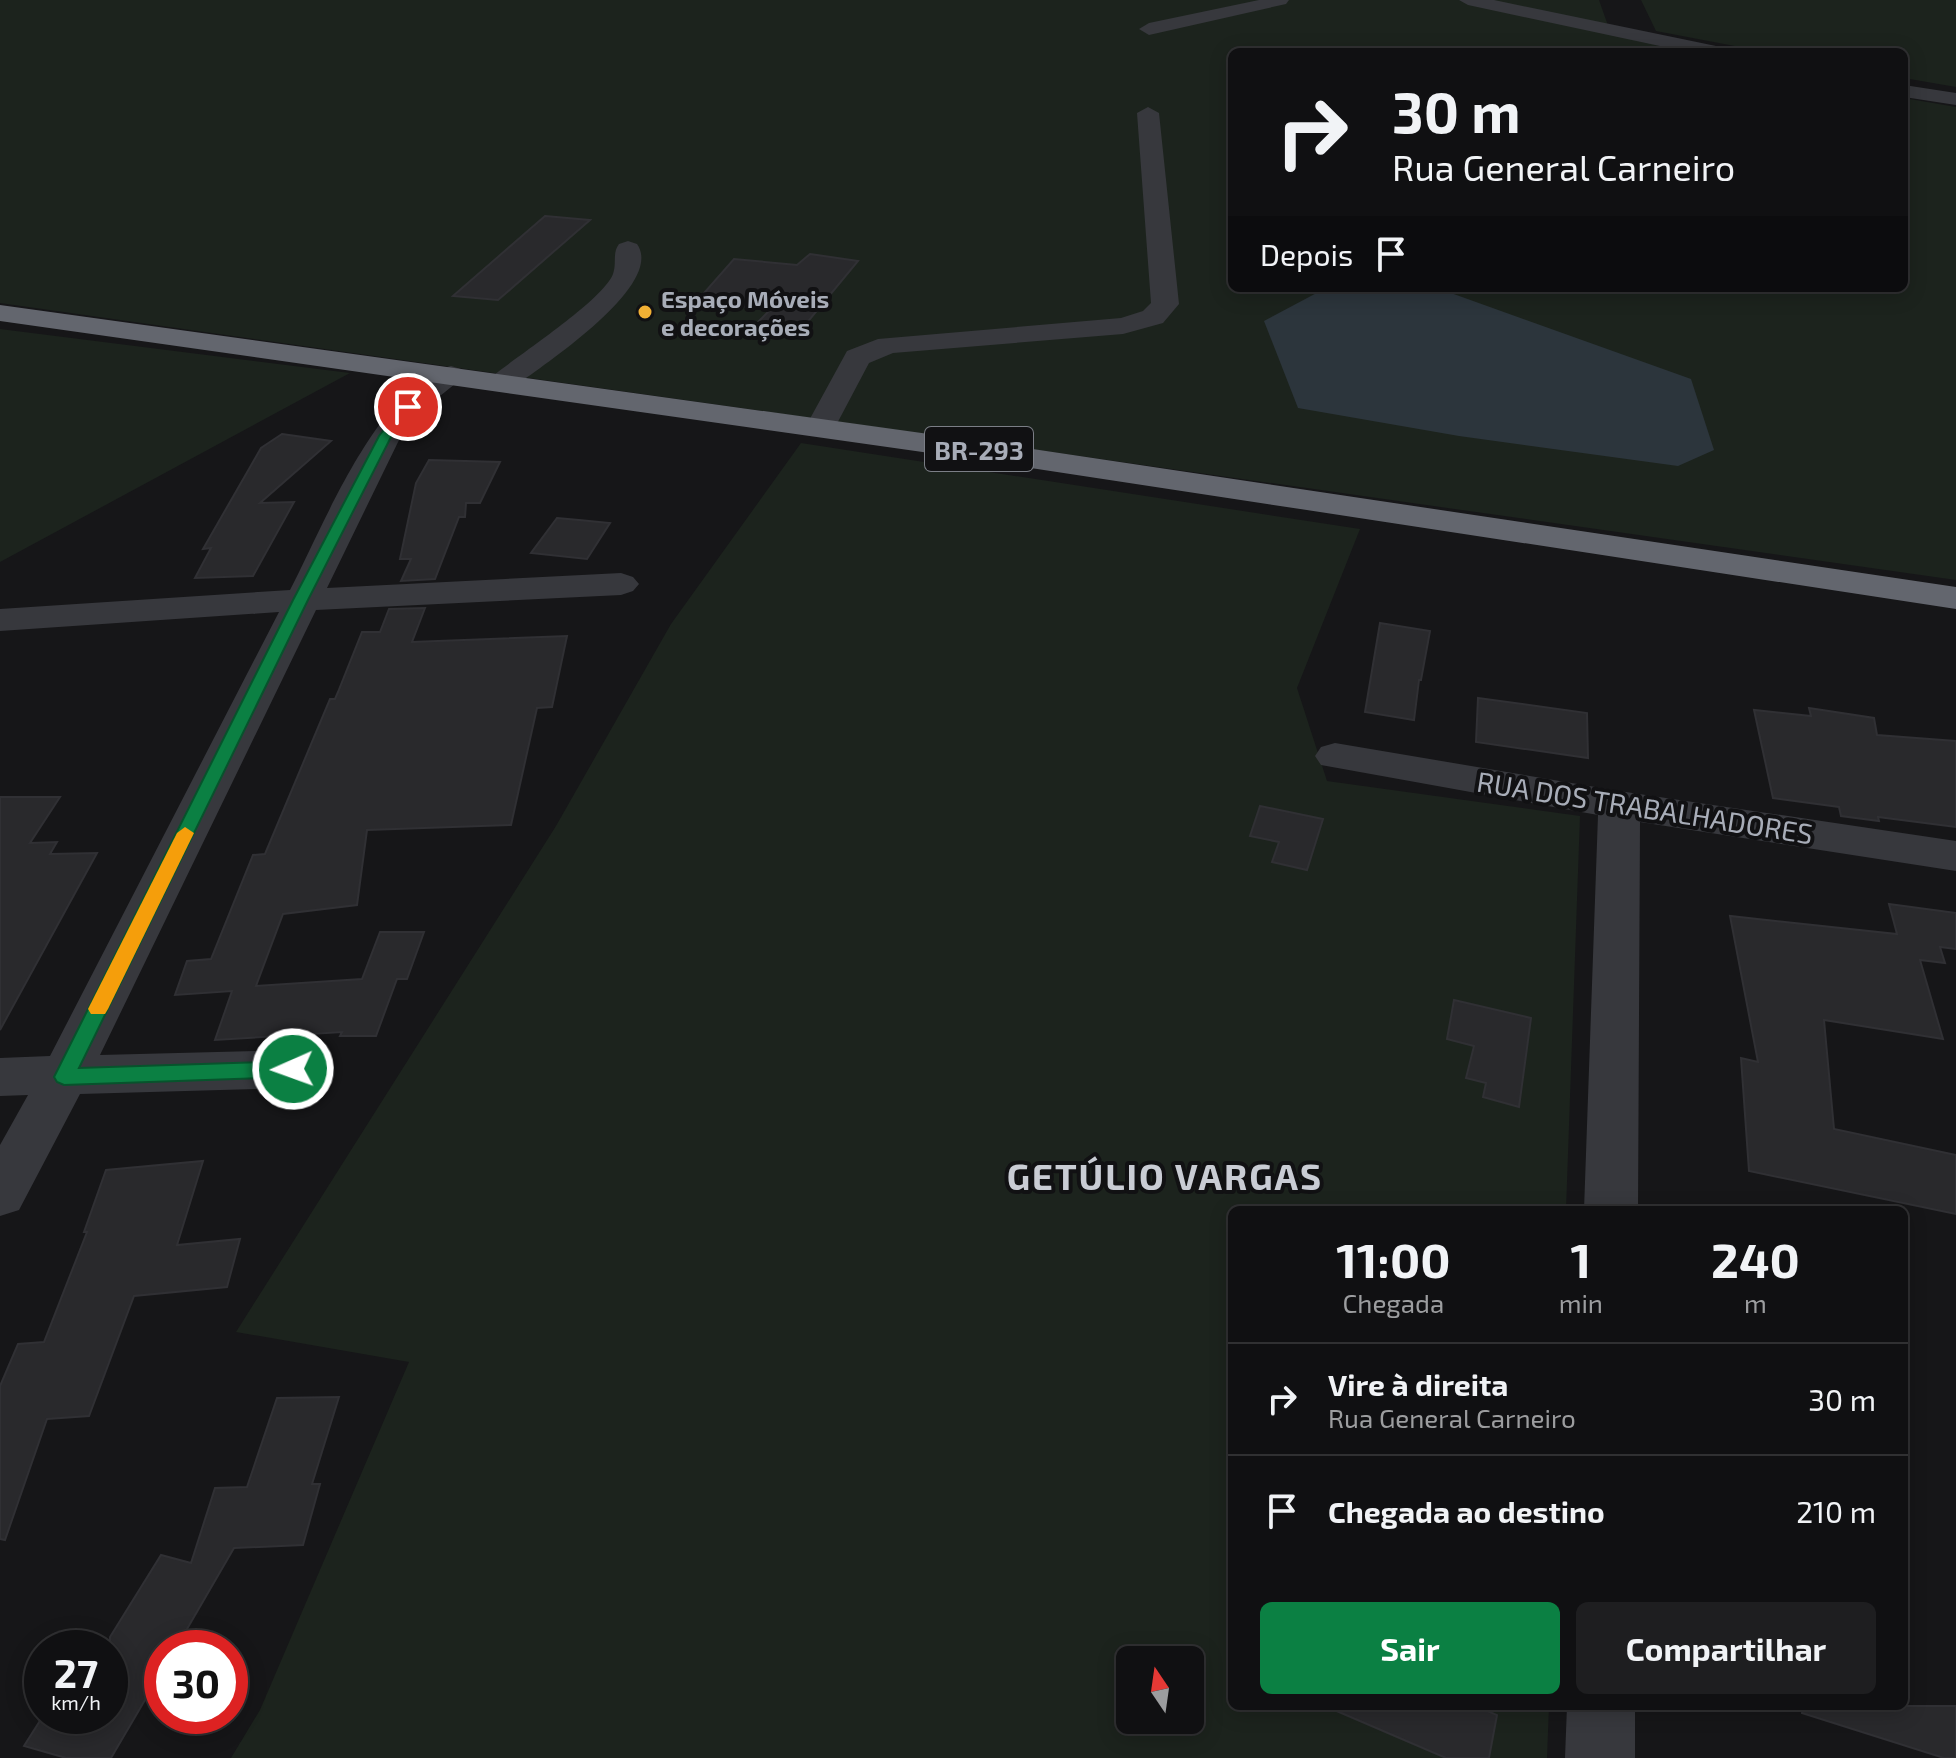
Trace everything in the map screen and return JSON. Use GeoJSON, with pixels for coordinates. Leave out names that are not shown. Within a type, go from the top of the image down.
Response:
{"type":"FeatureCollection","features":[{"type":"Feature","properties":{"kind":"highway","name":"BR-293"},"geometry":{"type":"LineString","coordinates":[[0,313],[821,426],[1956,598]]}},
{"type":"Feature","properties":{"kind":"street"},"geometry":{"type":"LineString","coordinates":[[1149,29],[1280,0]]}},
{"type":"Feature","properties":{"kind":"street"},"geometry":{"type":"LineString","coordinates":[[1468,0],[1697,48]]}},
{"type":"Feature","properties":{"kind":"street"},"geometry":{"type":"LineString","coordinates":[[1611,9],[1614,18],[1629,34]]}},
{"type":"Feature","properties":{"kind":"street"},"geometry":{"type":"LineString","coordinates":[[1908,92],[1956,99]]}},
{"type":"Feature","properties":{"kind":"street"},"geometry":{"type":"LineString","coordinates":[[821,426],[857,357],[888,345],[1123,326],[1153,317],[1165,304],[1148,113]]}},
{"type":"Feature","properties":{"kind":"street"},"geometry":{"type":"LineString","coordinates":[[504,381],[599,307],[626,276],[628,249]]}},
{"type":"Feature","properties":{"kind":"street"},"geometry":{"type":"LineString","coordinates":[[0,1194],[64,1077],[385,436],[408,407],[451,375]]}},
{"type":"Feature","properties":{"kind":"street"},"geometry":{"type":"LineString","coordinates":[[0,620],[301,600],[621,584]]}},
{"type":"Feature","properties":{"kind":"street","name":"RUA DOS TRABALHADORES"},"geometry":{"type":"LineString","coordinates":[[1335,756],[1619,805],[1956,856]]}},
{"type":"Feature","properties":{"kind":"street"},"geometry":{"type":"LineString","coordinates":[[1611,1206],[1619,805]]}},
{"type":"Feature","properties":{"kind":"street"},"geometry":{"type":"LineString","coordinates":[[0,1077],[293,1069]]}},
{"type":"Feature","properties":{"kind":"street"},"geometry":{"type":"LineString","coordinates":[[1600,1758],[1601,1710]]}},
{"type":"Feature","properties":{"kind":"shaded area"},"geometry":{"type":"Polygon","coordinates":[[[0,0],[1599,0],[1611,34],[1672,48],[1228,48],[1228,292],[1908,292],[1908,99],[1956,107],[1956,580],[0,303],[0,0]]]}},
{"type":"Feature","properties":{"kind":"shaded area"},"geometry":{"type":"Polygon","coordinates":[[[1641,0],[1956,0],[1956,87],[1908,79],[1908,48],[1745,48],[1656,31],[1641,0]]]}},
{"type":"Feature","properties":{"kind":"shaded area"},"geometry":{"type":"Polygon","coordinates":[[[1318,292],[1448,292],[1691,379],[1714,450],[1678,466],[1459,436],[1298,408],[1264,321],[1318,292]]]}},
{"type":"Feature","properties":{"kind":"shaded area"},"geometry":{"type":"Polygon","coordinates":[[[0,329],[350,373],[0,562],[0,329]]]}},
{"type":"Feature","properties":{"kind":"shaded area"},"geometry":{"type":"Polygon","coordinates":[[[801,443],[1360,529],[1297,688],[1327,781],[1580,816],[1566,1206],[1228,1206],[1228,1710],[1549,1710],[1547,1758],[231,1758],[260,1710],[409,1362],[236,1332],[556,826],[671,624],[801,443]]]}},
{"type":"Feature","properties":{"kind":"building"},"geometry":{"type":"Polygon","coordinates":[[[545,216],[590,220],[498,300],[453,296],[545,216]]]}},
{"type":"Feature","properties":{"kind":"building"},"geometry":{"type":"Polygon","coordinates":[[[810,254],[858,261],[801,330],[756,324],[770,310],[697,301],[734,259],[797,265],[810,254]]]}},
{"type":"Feature","properties":{"kind":"building"},"geometry":{"type":"Polygon","coordinates":[[[282,434],[331,441],[260,503],[294,502],[253,576],[195,578],[211,548],[203,549],[261,448],[282,434]]]}},
{"type":"Feature","properties":{"kind":"building"},"geometry":{"type":"Polygon","coordinates":[[[429,460],[500,462],[480,503],[466,503],[465,517],[459,517],[435,579],[401,581],[411,559],[400,559],[416,483],[429,460]]]}},
{"type":"Feature","properties":{"kind":"building"},"geometry":{"type":"Polygon","coordinates":[[[557,518],[610,523],[587,559],[531,553],[557,518]]]}},
{"type":"Feature","properties":{"kind":"building"},"geometry":{"type":"Polygon","coordinates":[[[425,608],[412,642],[567,636],[552,707],[537,708],[511,825],[367,830],[357,905],[283,914],[256,986],[362,979],[380,932],[424,932],[407,979],[397,979],[376,1036],[340,1036],[342,1032],[215,1040],[232,991],[175,995],[187,961],[211,959],[253,855],[265,854],[330,699],[335,699],[362,632],[380,632],[389,609],[425,608]]]}},
{"type":"Feature","properties":{"kind":"building"},"geometry":{"type":"Polygon","coordinates":[[[1380,623],[1430,631],[1414,720],[1365,712],[1380,623]]]}},
{"type":"Feature","properties":{"kind":"building"},"geometry":{"type":"Polygon","coordinates":[[[1478,698],[1587,713],[1588,758],[1476,742],[1478,698]]]}},
{"type":"Feature","properties":{"kind":"building"},"geometry":{"type":"Polygon","coordinates":[[[1809,708],[1874,718],[1877,735],[1956,741],[1956,827],[1878,817],[1879,821],[1841,816],[1839,807],[1773,798],[1754,710],[1811,716],[1809,708]]]}},
{"type":"Feature","properties":{"kind":"building"},"geometry":{"type":"Polygon","coordinates":[[[0,797],[60,797],[30,843],[57,842],[50,854],[97,853],[0,1030],[0,797]]]}},
{"type":"Feature","properties":{"kind":"building"},"geometry":{"type":"Polygon","coordinates":[[[1260,806],[1323,819],[1307,870],[1272,862],[1279,842],[1250,836],[1260,806]]]}},
{"type":"Feature","properties":{"kind":"building"},"geometry":{"type":"Polygon","coordinates":[[[1889,904],[1956,913],[1956,949],[1940,947],[1945,963],[1920,960],[1943,1039],[1824,1020],[1834,1129],[1956,1155],[1956,1214],[1749,1171],[1741,1058],[1758,1062],[1730,916],[1897,934],[1889,904]]]}},
{"type":"Feature","properties":{"kind":"building"},"geometry":{"type":"Polygon","coordinates":[[[1454,1000],[1531,1018],[1519,1107],[1483,1097],[1486,1083],[1466,1078],[1474,1046],[1447,1039],[1454,1000]]]}},
{"type":"Feature","properties":{"kind":"building"},"geometry":{"type":"Polygon","coordinates":[[[203,1161],[177,1245],[240,1239],[227,1287],[134,1296],[89,1416],[47,1419],[5,1540],[0,1539],[0,1386],[18,1344],[44,1342],[87,1232],[84,1232],[106,1170],[203,1161]]]}},
{"type":"Feature","properties":{"kind":"building"},"geometry":{"type":"Polygon","coordinates":[[[339,1397],[312,1484],[320,1484],[303,1545],[234,1548],[186,1630],[144,1630],[144,1702],[128,1729],[128,1630],[114,1630],[161,1555],[191,1563],[215,1488],[247,1487],[277,1398],[339,1397]]]}},
{"type":"Feature","properties":{"kind":"building"},"geometry":{"type":"Polygon","coordinates":[[[1908,1706],[1956,1706],[1956,1758],[1944,1758],[1802,1713],[1802,1710],[1908,1710],[1908,1706]]]}},
{"type":"Feature","properties":{"kind":"building"},"geometry":{"type":"Polygon","coordinates":[[[1334,1710],[1485,1710],[1497,1715],[1489,1758],[1446,1758],[1334,1710]]]}},
{"type":"Feature","properties":{"kind":"building"},"geometry":{"type":"Polygon","coordinates":[[[32,1734],[125,1734],[111,1758],[66,1758],[24,1746],[32,1734]]]}},
{"type":"Feature","properties":{"kind":"slow traffic"},"geometry":{"type":"LineString","coordinates":[[98,1009],[185,833]]}},
{"type":"Feature","properties":{"kind":"place","name":"Espaço Móveis e decorações"},"geometry":{"type":"Point","coordinates":[645,312]}},
{"type":"Feature","properties":{"kind":"district","name":"GETÚLIO VARGAS"},"geometry":{"type":"Point","coordinates":[1165,1175]}},
{"type":"Feature","properties":{"kind":"route"},"geometry":{"type":"LineString","coordinates":[[293,1069],[64,1077],[385,436],[408,407]]}}]}
